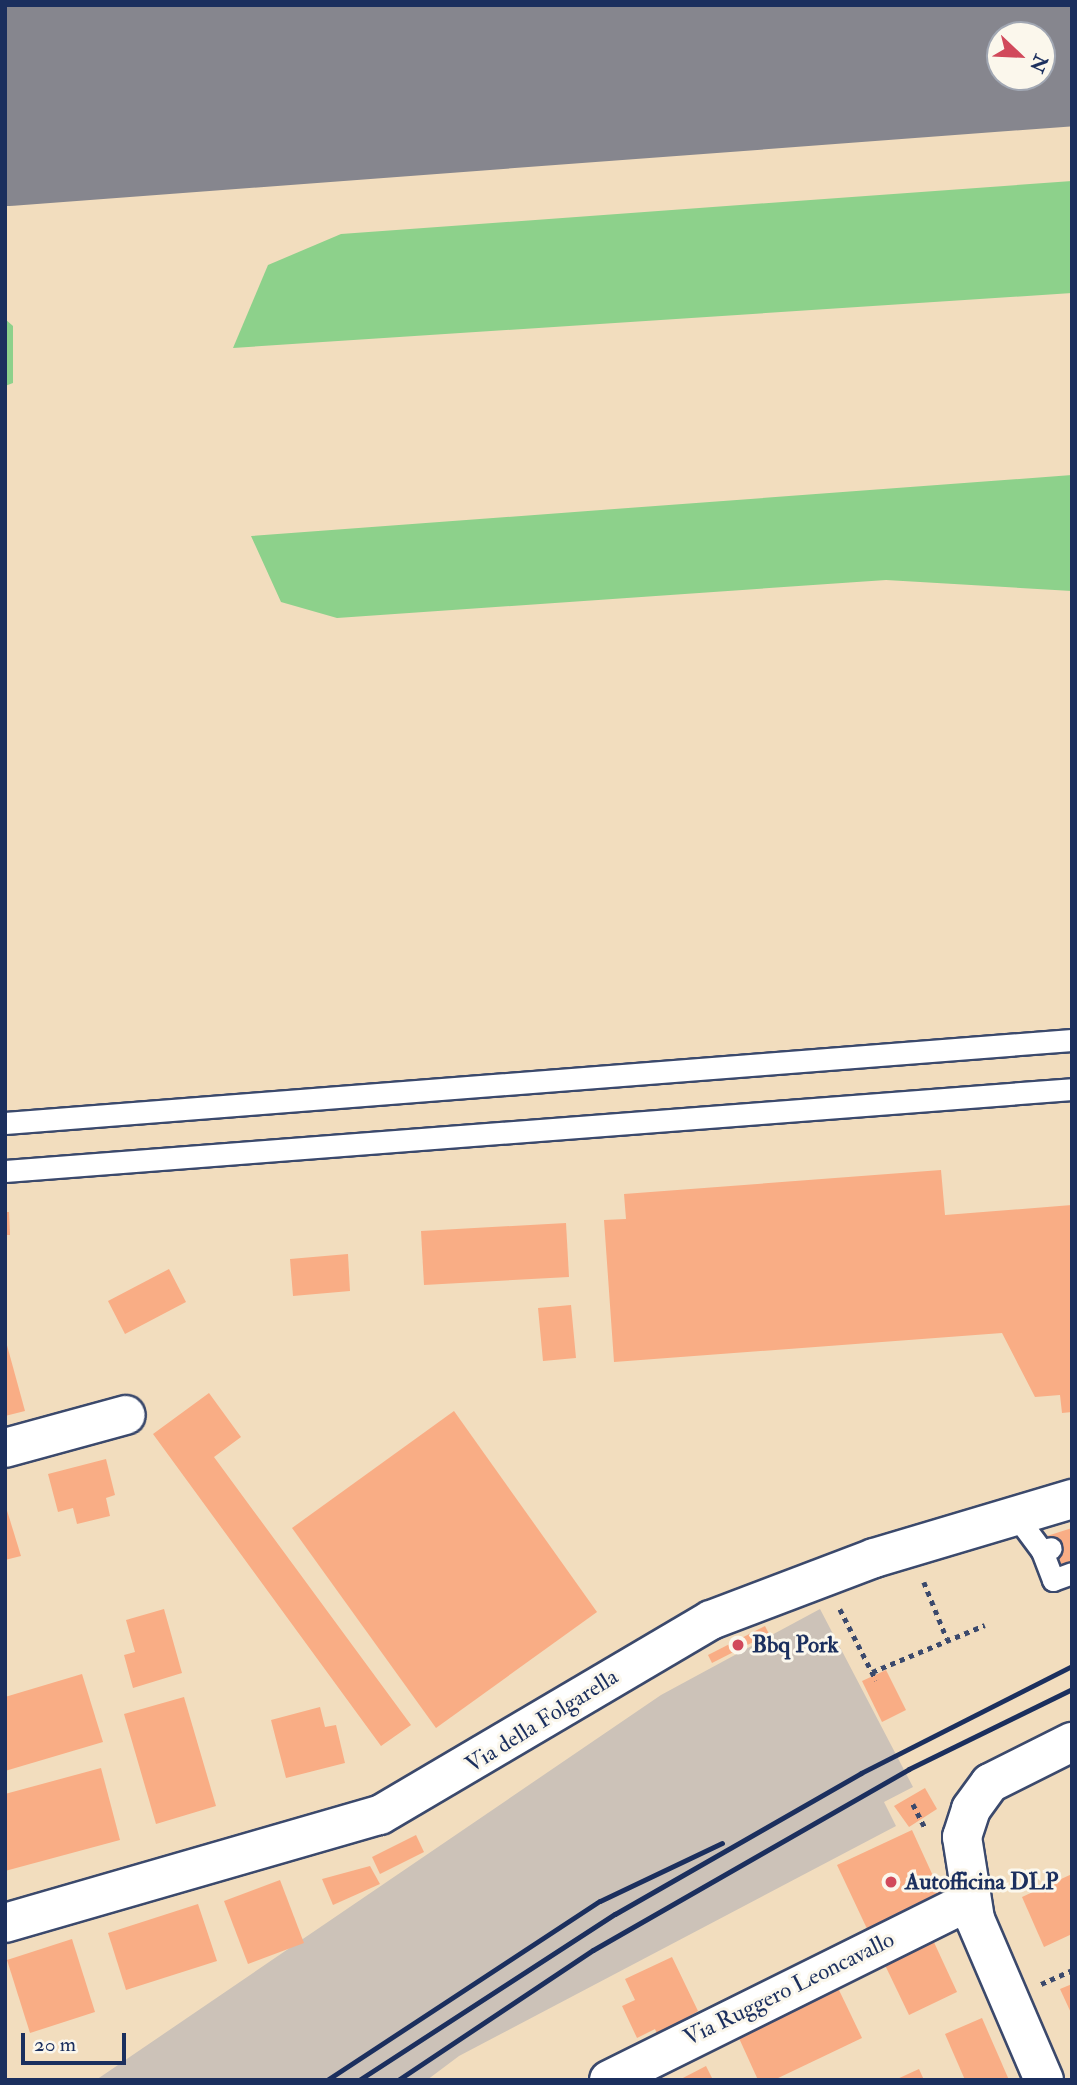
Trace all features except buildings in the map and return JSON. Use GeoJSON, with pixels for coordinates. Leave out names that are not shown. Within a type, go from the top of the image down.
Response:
{"type":"FeatureCollection","features":[{"type":"Feature","properties":{"kind":"street"},"geometry":{"type":"LineString","coordinates":[[5,1448],[126,1415]]}},
{"type":"Feature","properties":{"kind":"street","name":"Via della Folgarella"},"geometry":{"type":"LineString","coordinates":[[5,1923],[380,1815],[711,1620],[852,1565],[1072,1499]]}},
{"type":"Feature","properties":{"kind":"street"},"geometry":{"type":"LineString","coordinates":[[1044,2080],[970,1901],[961,1854],[965,1821],[979,1796],[1002,1774],[1072,1742]]}},
{"type":"Feature","properties":{"kind":"street","name":"Via Ruggero Leoncavallo"},"geometry":{"type":"LineString","coordinates":[[609,2080],[970,1901]]}},
{"type":"Feature","properties":{"kind":"lane"},"geometry":{"type":"LineString","coordinates":[[5,1123],[1072,1040]]}},
{"type":"Feature","properties":{"kind":"lane"},"geometry":{"type":"LineString","coordinates":[[5,1171],[1072,1089]]}},
{"type":"Feature","properties":{"kind":"lane"},"geometry":{"type":"LineString","coordinates":[[1016,1516],[1047,1550],[1053,1580],[1072,1573]]}},
{"type":"Feature","properties":{"kind":"path"},"geometry":{"type":"LineString","coordinates":[[922,1576],[947,1639]]}},
{"type":"Feature","properties":{"kind":"path"},"geometry":{"type":"LineString","coordinates":[[835,1599],[876,1680]]}},
{"type":"Feature","properties":{"kind":"path"},"geometry":{"type":"LineString","coordinates":[[872,1672],[985,1625]]}},
{"type":"Feature","properties":{"kind":"shaded area"},"geometry":{"type":"Polygon","coordinates":[[[820,1609],[913,1787],[884,1802],[896,1826],[459,2056],[427,2080],[96,2080],[661,1695],[820,1609]]]}},
{"type":"Feature","properties":{"kind":"green space"},"geometry":{"type":"Polygon","coordinates":[[[1072,181],[1072,293],[233,348],[268,265],[341,234],[1072,181]]]}},
{"type":"Feature","properties":{"kind":"green space"},"geometry":{"type":"Polygon","coordinates":[[[5,319],[13,326],[13,383],[5,386],[5,319]]]}},
{"type":"Feature","properties":{"kind":"green space"},"geometry":{"type":"Polygon","coordinates":[[[1072,475],[1072,591],[886,580],[337,618],[281,602],[251,536],[1072,475]]]}},
{"type":"Feature","properties":{"kind":"taxiway"},"geometry":{"type":"LineString","coordinates":[[83,83],[162,43],[193,5]]}},
{"type":"Feature","properties":{"kind":"taxiway"},"geometry":{"type":"LineString","coordinates":[[265,5],[324,52],[355,63]]}},
{"type":"Feature","properties":{"kind":"runway"},"geometry":{"type":"LineString","coordinates":[[5,89],[1072,9]]}},
{"type":"Feature","properties":{"kind":"railway"},"geometry":{"type":"LineString","coordinates":[[359,2080],[615,1914],[861,1773],[1072,1666]]}},
{"type":"Feature","properties":{"kind":"railway"},"geometry":{"type":"LineString","coordinates":[[398,2080],[593,1950],[909,1769],[1072,1689]]}},
{"type":"Feature","properties":{"kind":"railway"},"geometry":{"type":"LineString","coordinates":[[327,2080],[600,1901],[722,1843]]}},
{"type":"Feature","properties":{"kind":"place","name":"Bbq Pork"},"geometry":{"type":"Point","coordinates":[738,1645]}},
{"type":"Feature","properties":{"kind":"place","name":"Autofficina DLP"},"geometry":{"type":"Point","coordinates":[891,1882]}}]}
